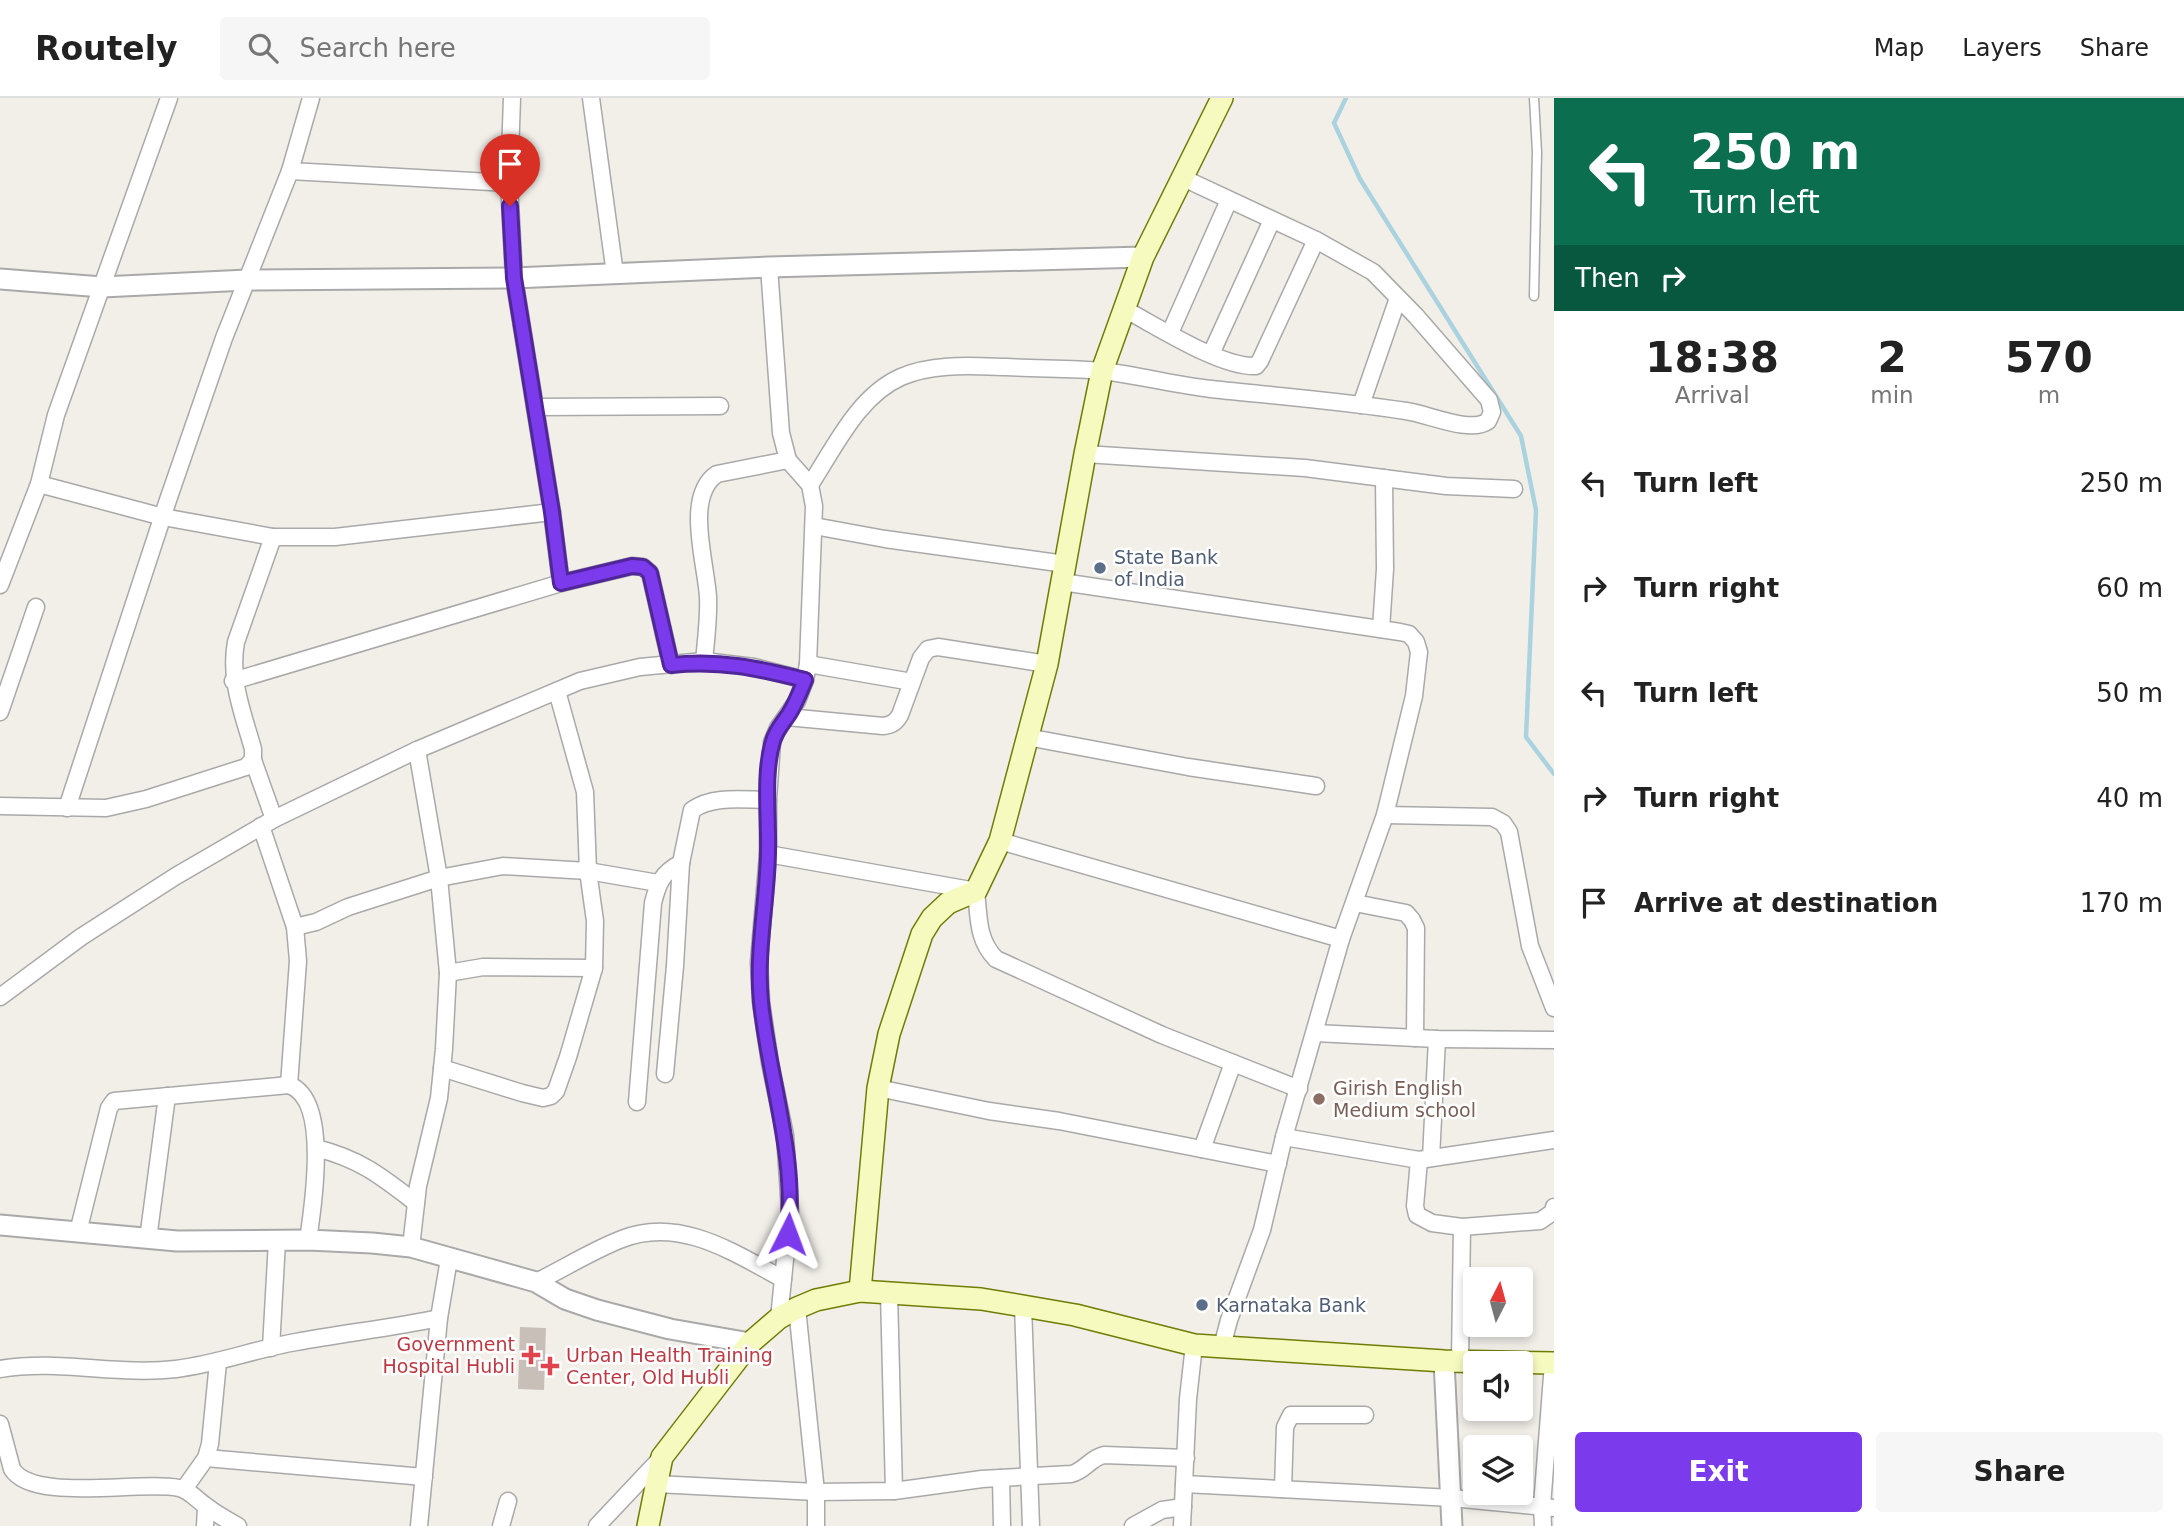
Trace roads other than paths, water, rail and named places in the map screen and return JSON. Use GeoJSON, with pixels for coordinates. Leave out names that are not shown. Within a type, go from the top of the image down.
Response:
{"type":"FeatureCollection","features":[{"type":"Feature","properties":{"kind":"main road"},"geometry":{"type":"LineString","coordinates":[[860,1291],[878,1088],[889,1034],[922,934],[932,918],[948,903],[976,891],[1000,841],[1046,664],[1102,372],[1143,257],[1222,98]]}},
{"type":"Feature","properties":{"kind":"main road"},"geometry":{"type":"LineString","coordinates":[[648,1526],[662,1457],[750,1343],[788,1313],[816,1300],[860,1291],[981,1299],[1075,1315],[1194,1345],[1452,1361],[1554,1363]]}},
{"type":"Feature","properties":{"kind":"street"},"geometry":{"type":"LineString","coordinates":[[0,585],[39,484],[56,415],[169,98]]}},
{"type":"Feature","properties":{"kind":"street"},"geometry":{"type":"LineString","coordinates":[[67,808],[224,338],[290,171],[311,98]]}},
{"type":"Feature","properties":{"kind":"street"},"geometry":{"type":"LineString","coordinates":[[512,98],[509,183],[514,278],[561,583]]}},
{"type":"Feature","properties":{"kind":"street"},"geometry":{"type":"LineString","coordinates":[[591,98],[615,274]]}},
{"type":"Feature","properties":{"kind":"street"},"geometry":{"type":"LineString","coordinates":[[290,171],[509,183]]}},
{"type":"Feature","properties":{"kind":"street"},"geometry":{"type":"LineString","coordinates":[[810,485],[862,406],[901,377],[956,366],[1102,372],[1210,389],[1327,399],[1411,412],[1476,426],[1488,421],[1492,412],[1489,400],[1373,272],[1316,240],[1181,177]]}},
{"type":"Feature","properties":{"kind":"street"},"geometry":{"type":"LineString","coordinates":[[1170,333],[1229,200]]}},
{"type":"Feature","properties":{"kind":"street"},"geometry":{"type":"LineString","coordinates":[[1210,389],[1216,357],[1272,220]]}},
{"type":"Feature","properties":{"kind":"street"},"geometry":{"type":"LineString","coordinates":[[1124,309],[1216,357],[1256,366],[1316,240]]}},
{"type":"Feature","properties":{"kind":"street"},"geometry":{"type":"LineString","coordinates":[[0,279],[102,287],[247,280],[514,278],[769,267],[1143,257]]}},
{"type":"Feature","properties":{"kind":"street"},"geometry":{"type":"LineString","coordinates":[[769,267],[781,433],[788,460],[810,485],[814,506],[806,672],[787,717],[772,742],[768,854],[759,961],[768,1051],[785,1135],[790,1211],[783,1279],[816,1492],[816,1526]]}},
{"type":"Feature","properties":{"kind":"street"},"geometry":{"type":"LineString","coordinates":[[1361,405],[1398,298]]}},
{"type":"Feature","properties":{"kind":"street"},"geometry":{"type":"LineString","coordinates":[[535,407],[720,406]]}},
{"type":"Feature","properties":{"kind":"street"},"geometry":{"type":"LineString","coordinates":[[1085,454],[1305,468],[1446,486],[1514,489]]}},
{"type":"Feature","properties":{"kind":"street"},"geometry":{"type":"LineString","coordinates":[[704,662],[708,596],[700,524],[702,491],[708,480],[730,469],[788,460]]}},
{"type":"Feature","properties":{"kind":"street"},"geometry":{"type":"LineString","coordinates":[[1381,629],[1385,569],[1384,478]]}},
{"type":"Feature","properties":{"kind":"street"},"geometry":{"type":"LineString","coordinates":[[39,484],[163,517],[273,537],[335,537],[552,512]]}},
{"type":"Feature","properties":{"kind":"street"},"geometry":{"type":"LineString","coordinates":[[814,526],[1409,634],[1416,642],[1419,652],[1414,696],[1385,815],[1341,939],[1284,1137],[1262,1230],[1228,1320],[1222,1347]]}},
{"type":"Feature","properties":{"kind":"street"},"geometry":{"type":"LineString","coordinates":[[273,537],[236,642],[233,681],[253,749],[267,822],[295,927],[298,961],[289,1085]]}},
{"type":"Feature","properties":{"kind":"street"},"geometry":{"type":"LineString","coordinates":[[233,681],[561,583],[632,566],[643,567],[650,573],[671,665]]}},
{"type":"Feature","properties":{"kind":"street"},"geometry":{"type":"LineString","coordinates":[[0,712],[36,607]]}},
{"type":"Feature","properties":{"kind":"street"},"geometry":{"type":"LineString","coordinates":[[787,717],[890,725],[896,722],[900,715],[921,658],[928,649],[938,647],[1046,664]]}},
{"type":"Feature","properties":{"kind":"street"},"geometry":{"type":"LineString","coordinates":[[0,998],[81,937],[267,822],[417,750],[580,681],[621,671],[704,662],[912,682]]}},
{"type":"Feature","properties":{"kind":"street"},"geometry":{"type":"LineString","coordinates":[[442,1068],[535,1097],[551,1096],[556,1091],[568,1057],[594,968],[595,921],[588,871],[585,792],[556,691]]}},
{"type":"Feature","properties":{"kind":"street"},"geometry":{"type":"LineString","coordinates":[[1027,737],[1316,786]]}},
{"type":"Feature","properties":{"kind":"street"},"geometry":{"type":"LineString","coordinates":[[411,1247],[416,1203],[439,1098],[448,973],[439,878],[417,750]]}},
{"type":"Feature","properties":{"kind":"street"},"geometry":{"type":"LineString","coordinates":[[0,806],[106,808],[146,799],[246,766],[253,760]]}},
{"type":"Feature","properties":{"kind":"street"},"geometry":{"type":"LineString","coordinates":[[665,1074],[681,863],[692,810],[701,803],[717,800],[768,800]]}},
{"type":"Feature","properties":{"kind":"street"},"geometry":{"type":"LineString","coordinates":[[1385,815],[1492,817],[1503,823],[1509,832],[1530,946],[1554,1009]]}},
{"type":"Feature","properties":{"kind":"street"},"geometry":{"type":"LineString","coordinates":[[1000,841],[1341,939]]}},
{"type":"Feature","properties":{"kind":"street"},"geometry":{"type":"LineString","coordinates":[[768,854],[976,891],[981,936],[986,949],[996,959],[1162,1035],[1299,1089]]}},
{"type":"Feature","properties":{"kind":"street"},"geometry":{"type":"LineString","coordinates":[[637,1102],[653,903],[658,883],[667,870],[681,863]]}},
{"type":"Feature","properties":{"kind":"street"},"geometry":{"type":"LineString","coordinates":[[295,927],[439,878],[503,866],[588,871],[658,883]]}},
{"type":"Feature","properties":{"kind":"street"},"geometry":{"type":"LineString","coordinates":[[1355,902],[1406,913],[1416,928],[1415,1038]]}},
{"type":"Feature","properties":{"kind":"street"},"geometry":{"type":"LineString","coordinates":[[448,973],[483,967],[594,968]]}},
{"type":"Feature","properties":{"kind":"street"},"geometry":{"type":"LineString","coordinates":[[1315,1033],[1437,1039],[1554,1040]]}},
{"type":"Feature","properties":{"kind":"street"},"geometry":{"type":"LineString","coordinates":[[1437,1039],[1425,1159],[1415,1206],[1417,1215],[1432,1223],[1462,1227],[1540,1221],[1553,1212],[1554,1207]]}},
{"type":"Feature","properties":{"kind":"street"},"geometry":{"type":"LineString","coordinates":[[1202,1149],[1233,1063]]}},
{"type":"Feature","properties":{"kind":"street"},"geometry":{"type":"LineString","coordinates":[[78,1232],[108,1108],[114,1101],[289,1085],[302,1092],[307,1102],[316,1148],[317,1177],[308,1240]]}},
{"type":"Feature","properties":{"kind":"street"},"geometry":{"type":"LineString","coordinates":[[878,1088],[1278,1164]]}},
{"type":"Feature","properties":{"kind":"street"},"geometry":{"type":"LineString","coordinates":[[148,1239],[167,1096]]}},
{"type":"Feature","properties":{"kind":"street"},"geometry":{"type":"LineString","coordinates":[[1284,1137],[1425,1159],[1554,1140]]}},
{"type":"Feature","properties":{"kind":"street"},"geometry":{"type":"LineString","coordinates":[[316,1148],[340,1154],[369,1167],[416,1203]]}},
{"type":"Feature","properties":{"kind":"street"},"geometry":{"type":"LineString","coordinates":[[0,1225],[177,1241],[308,1240],[411,1247],[536,1282],[565,1299],[597,1311],[670,1329],[750,1343]]}},
{"type":"Feature","properties":{"kind":"street"},"geometry":{"type":"LineString","coordinates":[[1452,1526],[1452,1361],[1462,1227]]}},
{"type":"Feature","properties":{"kind":"street"},"geometry":{"type":"LineString","coordinates":[[536,1282],[624,1238],[656,1232],[691,1235],[712,1242],[783,1279]]}},
{"type":"Feature","properties":{"kind":"street"},"geometry":{"type":"LineString","coordinates":[[271,1348],[277,1241]]}},
{"type":"Feature","properties":{"kind":"street"},"geometry":{"type":"LineString","coordinates":[[419,1526],[439,1318],[449,1259]]}},
{"type":"Feature","properties":{"kind":"street"},"geometry":{"type":"LineString","coordinates":[[889,1293],[894,1491]]}},
{"type":"Feature","properties":{"kind":"street"},"geometry":{"type":"LineString","coordinates":[[1023,1306],[1031,1526]]}},
{"type":"Feature","properties":{"kind":"street"},"geometry":{"type":"LineString","coordinates":[[0,1369],[48,1365],[114,1371],[175,1370],[271,1348],[439,1318]]}},
{"type":"Feature","properties":{"kind":"street"},"geometry":{"type":"LineString","coordinates":[[1182,1526],[1188,1399],[1194,1345]]}},
{"type":"Feature","properties":{"kind":"street"},"geometry":{"type":"LineString","coordinates":[[184,1489],[206,1458],[210,1444],[218,1362]]}},
{"type":"Feature","properties":{"kind":"street"},"geometry":{"type":"LineString","coordinates":[[1543,1526],[1548,1507],[1554,1363]]}},
{"type":"Feature","properties":{"kind":"street"},"geometry":{"type":"LineString","coordinates":[[1283,1489],[1285,1427],[1291,1415],[1365,1416]]}},
{"type":"Feature","properties":{"kind":"street"},"geometry":{"type":"LineString","coordinates":[[0,1424],[3,1445],[12,1469],[16,1476],[25,1482],[83,1489],[136,1485],[184,1489],[206,1507],[238,1526]]}},
{"type":"Feature","properties":{"kind":"street"},"geometry":{"type":"LineString","coordinates":[[656,1484],[816,1492],[894,1491],[1080,1472],[1097,1456],[1104,1455],[1186,1458]]}},
{"type":"Feature","properties":{"kind":"street"},"geometry":{"type":"LineString","coordinates":[[597,1526],[662,1457]]}},
{"type":"Feature","properties":{"kind":"street"},"geometry":{"type":"LineString","coordinates":[[206,1458],[425,1476]]}},
{"type":"Feature","properties":{"kind":"street"},"geometry":{"type":"LineString","coordinates":[[1001,1478],[1002,1526]]}},
{"type":"Feature","properties":{"kind":"street"},"geometry":{"type":"LineString","coordinates":[[1184,1484],[1452,1497],[1548,1507]]}},
{"type":"Feature","properties":{"kind":"street"},"geometry":{"type":"LineString","coordinates":[[502,1526],[508,1501]]}},
{"type":"Feature","properties":{"kind":"street"},"geometry":{"type":"LineString","coordinates":[[205,1526],[206,1507]]}},
{"type":"Feature","properties":{"kind":"street"},"geometry":{"type":"LineString","coordinates":[[1133,1526],[1162,1510],[1183,1507]]}},
{"type":"Feature","properties":{"kind":"lane"},"geometry":{"type":"LineString","coordinates":[[1534,98],[1537,152],[1534,296]]}},
{"type":"Feature","properties":{"kind":"waterway"},"geometry":{"type":"LineString","coordinates":[[1346,98],[1334,123],[1360,179],[1521,436],[1536,510],[1526,737],[1554,774]]}},
{"type":"Feature","properties":{"kind":"place","name":"State Bank of India"},"geometry":{"type":"Point","coordinates":[1100,568]}},
{"type":"Feature","properties":{"kind":"place","name":"Girish English Medium school"},"geometry":{"type":"Point","coordinates":[1319,1099]}},
{"type":"Feature","properties":{"kind":"place","name":"Karnataka Bank"},"geometry":{"type":"Point","coordinates":[1202,1305]}},
{"type":"Feature","properties":{"kind":"place","name":"Government Hospital Hubli"},"geometry":{"type":"Point","coordinates":[531,1355]}},
{"type":"Feature","properties":{"kind":"place","name":"Urban Health Training Center, Old Hubli"},"geometry":{"type":"Point","coordinates":[550,1366]}}]}
